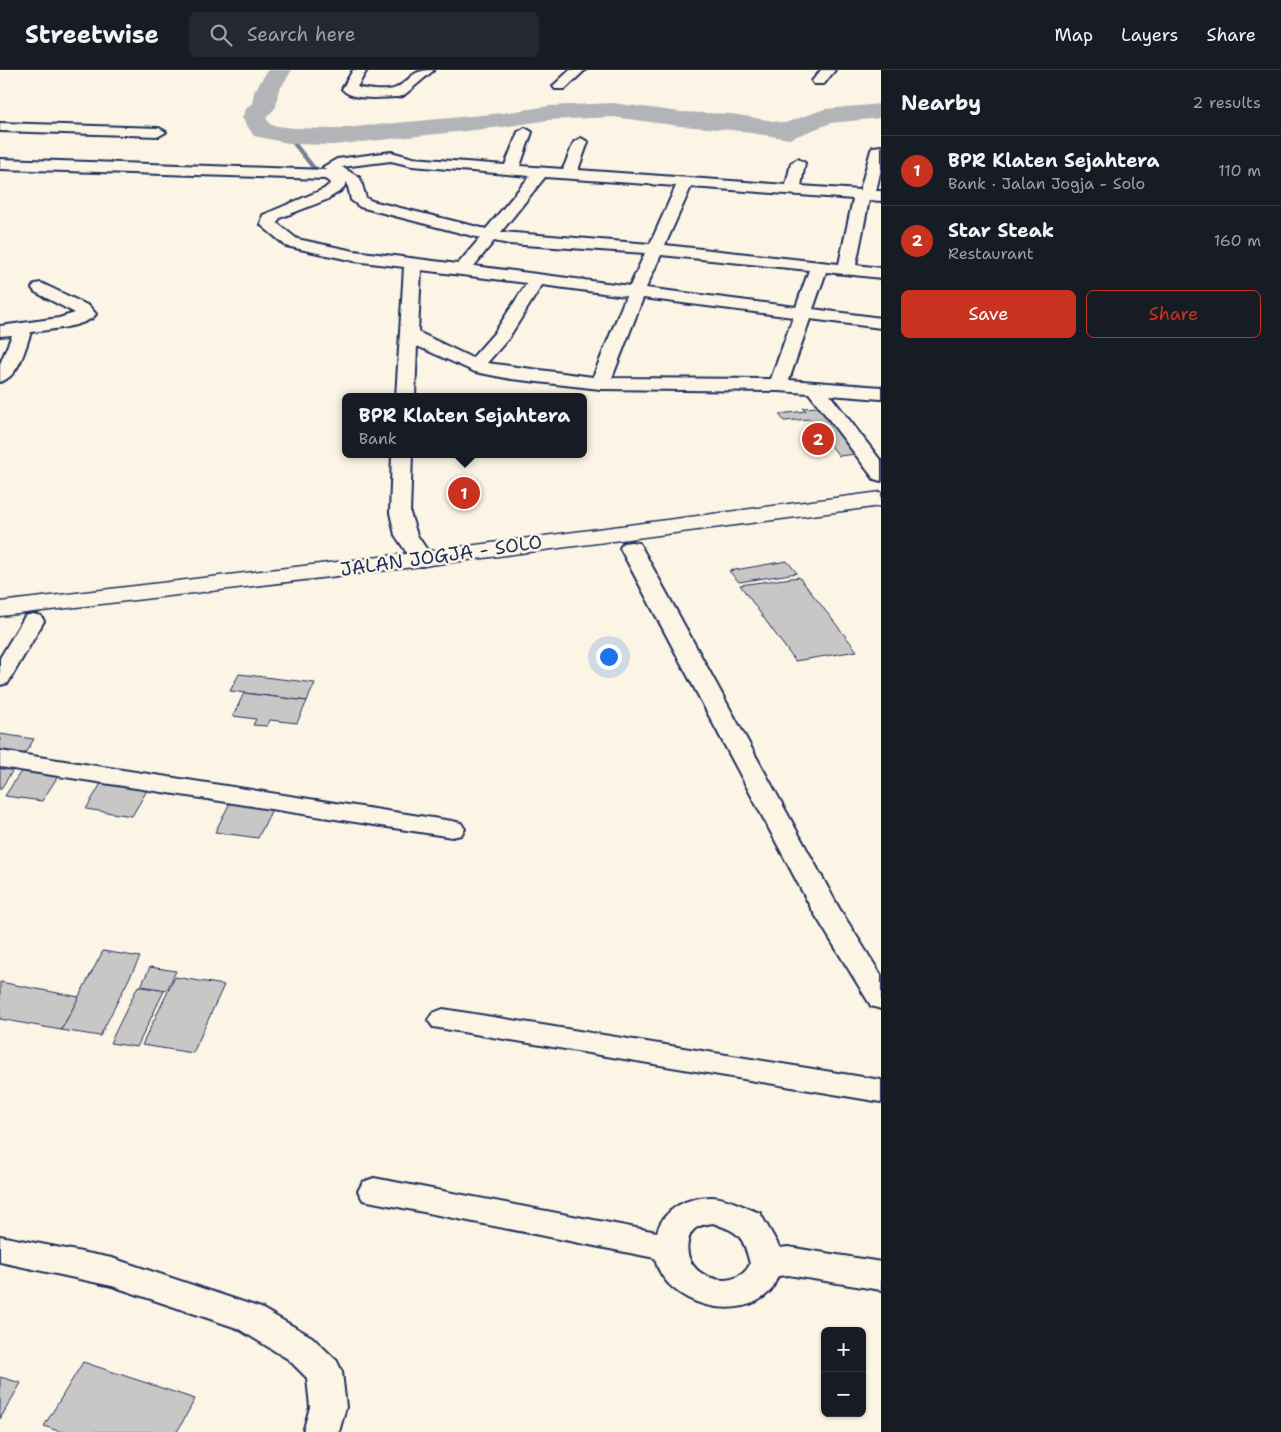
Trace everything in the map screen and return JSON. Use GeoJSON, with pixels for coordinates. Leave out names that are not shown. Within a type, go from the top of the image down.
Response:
{"type":"FeatureCollection","features":[{"type":"Feature","properties":{"kind":"highway","name":"JALAN JOGJA - SOLO"},"geometry":{"type":"LineString","coordinates":[[0,609],[422,559],[881,499]]}},
{"type":"Feature","properties":{"kind":"highway","name":"JALAN JOGJA - SOLO"},"geometry":{"type":"LineString","coordinates":[[0,625],[881,516]]}},
{"type":"Feature","properties":{"kind":"street"},"geometry":{"type":"LineString","coordinates":[[360,70],[349,89],[387,94],[402,91],[427,70]]}},
{"type":"Feature","properties":{"kind":"street"},"geometry":{"type":"LineString","coordinates":[[560,86],[578,70]]}},
{"type":"Feature","properties":{"kind":"street"},"geometry":{"type":"LineString","coordinates":[[0,127],[159,132]]}},
{"type":"Feature","properties":{"kind":"street"},"geometry":{"type":"LineString","coordinates":[[511,170],[525,132]]}},
{"type":"Feature","properties":{"kind":"street"},"geometry":{"type":"LineString","coordinates":[[569,173],[581,142]]}},
{"type":"Feature","properties":{"kind":"street"},"geometry":{"type":"LineString","coordinates":[[846,270],[870,195],[878,150]]}},
{"type":"Feature","properties":{"kind":"street"},"geometry":{"type":"LineString","coordinates":[[870,195],[511,170],[412,162],[382,156],[332,165],[333,174],[340,181],[337,187],[310,201],[274,215],[269,218],[268,225],[292,243],[309,248],[413,264],[537,280],[637,290],[881,323]]}},
{"type":"Feature","properties":{"kind":"street"},"geometry":{"type":"LineString","coordinates":[[793,189],[798,163]]}},
{"type":"Feature","properties":{"kind":"street"},"geometry":{"type":"LineString","coordinates":[[0,164],[333,174],[355,181],[359,200],[366,204],[509,239],[654,250],[881,273]]}},
{"type":"Feature","properties":{"kind":"street"},"geometry":{"type":"LineString","coordinates":[[462,270],[542,171]]}},
{"type":"Feature","properties":{"kind":"street"},"geometry":{"type":"LineString","coordinates":[[600,383],[654,250],[686,181]]}},
{"type":"Feature","properties":{"kind":"street"},"geometry":{"type":"LineString","coordinates":[[406,393],[413,264]]}},
{"type":"Feature","properties":{"kind":"street"},"geometry":{"type":"LineString","coordinates":[[778,386],[819,267]]}},
{"type":"Feature","properties":{"kind":"street"},"geometry":{"type":"LineString","coordinates":[[475,365],[502,335],[537,280]]}},
{"type":"Feature","properties":{"kind":"street"},"geometry":{"type":"LineString","coordinates":[[0,331],[23,330],[62,323],[87,314],[83,310],[41,288]]}},
{"type":"Feature","properties":{"kind":"street"},"geometry":{"type":"LineString","coordinates":[[0,376],[11,362],[23,330]]}},
{"type":"Feature","properties":{"kind":"street"},"geometry":{"type":"LineString","coordinates":[[409,336],[475,365],[511,373],[600,383],[778,386],[881,393]]}},
{"type":"Feature","properties":{"kind":"street"},"geometry":{"type":"LineString","coordinates":[[816,389],[881,475]]}},
{"type":"Feature","properties":{"kind":"street"},"geometry":{"type":"LineString","coordinates":[[402,458],[400,513],[406,535],[422,559]]}},
{"type":"Feature","properties":{"kind":"street"},"geometry":{"type":"LineString","coordinates":[[631,548],[825,908],[881,999]]}},
{"type":"Feature","properties":{"kind":"street"},"geometry":{"type":"LineString","coordinates":[[0,678],[33,621]]}},
{"type":"Feature","properties":{"kind":"street"},"geometry":{"type":"LineString","coordinates":[[0,759],[452,829]]}},
{"type":"Feature","properties":{"kind":"street"},"geometry":{"type":"LineString","coordinates":[[443,1020],[881,1091]]}},
{"type":"Feature","properties":{"kind":"street"},"geometry":{"type":"LineString","coordinates":[[374,1191],[670,1248]]}},
{"type":"Feature","properties":{"kind":"street"},"geometry":{"type":"LineString","coordinates":[[713,1210],[748,1222],[762,1244],[767,1264],[758,1281],[739,1292],[714,1293],[690,1284],[674,1267],[670,1248],[674,1229],[688,1214],[713,1210]]}},
{"type":"Feature","properties":{"kind":"street"},"geometry":{"type":"LineString","coordinates":[[0,1249],[112,1272],[249,1318],[300,1348],[324,1372],[328,1407],[321,1432]]}},
{"type":"Feature","properties":{"kind":"street"},"geometry":{"type":"LineString","coordinates":[[767,1264],[788,1262],[881,1276]]}},
{"type":"Feature","properties":{"kind":"building"},"geometry":{"type":"Polygon","coordinates":[[[818,407],[857,454],[839,456],[810,419],[784,421],[779,414],[806,411],[803,408],[818,407]]]}},
{"type":"Feature","properties":{"kind":"building"},"geometry":{"type":"Polygon","coordinates":[[[787,561],[797,573],[739,582],[729,571],[787,561]]]}},
{"type":"Feature","properties":{"kind":"building"},"geometry":{"type":"Polygon","coordinates":[[[799,577],[857,651],[795,661],[740,585],[799,577]]]}},
{"type":"Feature","properties":{"kind":"building"},"geometry":{"type":"Polygon","coordinates":[[[239,674],[315,683],[307,701],[230,691],[239,674]]]}},
{"type":"Feature","properties":{"kind":"building"},"geometry":{"type":"Polygon","coordinates":[[[244,693],[307,701],[297,723],[270,720],[267,726],[253,725],[256,719],[233,716],[244,693]]]}},
{"type":"Feature","properties":{"kind":"building"},"geometry":{"type":"Polygon","coordinates":[[[0,734],[34,739],[22,758],[0,755],[0,734]]]}},
{"type":"Feature","properties":{"kind":"building"},"geometry":{"type":"Polygon","coordinates":[[[0,765],[15,767],[0,790],[0,765]]]}},
{"type":"Feature","properties":{"kind":"building"},"geometry":{"type":"Polygon","coordinates":[[[23,768],[60,773],[42,801],[5,796],[23,768]]]}},
{"type":"Feature","properties":{"kind":"building"},"geometry":{"type":"Polygon","coordinates":[[[103,780],[149,787],[132,816],[86,809],[103,780]]]}},
{"type":"Feature","properties":{"kind":"building"},"geometry":{"type":"Polygon","coordinates":[[[233,797],[275,803],[258,838],[215,832],[233,797]]]}},
{"type":"Feature","properties":{"kind":"building"},"geometry":{"type":"Polygon","coordinates":[[[103,951],[140,957],[100,1036],[61,1030],[103,951]]]}},
{"type":"Feature","properties":{"kind":"building"},"geometry":{"type":"Polygon","coordinates":[[[150,967],[176,971],[167,990],[141,986],[150,967]]]}},
{"type":"Feature","properties":{"kind":"building"},"geometry":{"type":"Polygon","coordinates":[[[175,977],[224,985],[193,1053],[142,1045],[175,977]]]}},
{"type":"Feature","properties":{"kind":"building"},"geometry":{"type":"Polygon","coordinates":[[[0,982],[79,997],[61,1030],[0,1019],[0,982]]]}},
{"type":"Feature","properties":{"kind":"building"},"geometry":{"type":"Polygon","coordinates":[[[138,986],[164,991],[137,1047],[110,1043],[138,986]]]}},
{"type":"Feature","properties":{"kind":"building"},"geometry":{"type":"Polygon","coordinates":[[[83,1362],[195,1399],[177,1432],[61,1432],[44,1426],[83,1362]]]}},
{"type":"Feature","properties":{"kind":"building"},"geometry":{"type":"Polygon","coordinates":[[[0,1377],[21,1383],[0,1419],[0,1377]]]}},
{"type":"Feature","properties":{"kind":"waterway"},"geometry":{"type":"LineString","coordinates":[[280,70],[266,92],[264,107],[256,112],[254,118],[259,128],[263,131],[293,136],[333,137],[503,120],[549,113],[613,110],[680,119],[732,122],[789,131],[825,116],[851,112],[881,111]]}},
{"type":"Feature","properties":{"kind":"waterway"},"geometry":{"type":"LineString","coordinates":[[270,133],[293,142],[313,167],[328,173]]}},
{"type":"Feature","properties":{"kind":"waterway"},"geometry":{"type":"LineString","coordinates":[[290,215],[312,205]]}},
{"type":"Feature","properties":{"kind":"place","name":"Star Steak"},"geometry":{"type":"Point","coordinates":[818,439]}},
{"type":"Feature","properties":{"kind":"place","name":"BPR Klaten Sejahtera"},"geometry":{"type":"Point","coordinates":[464,493]}}]}
